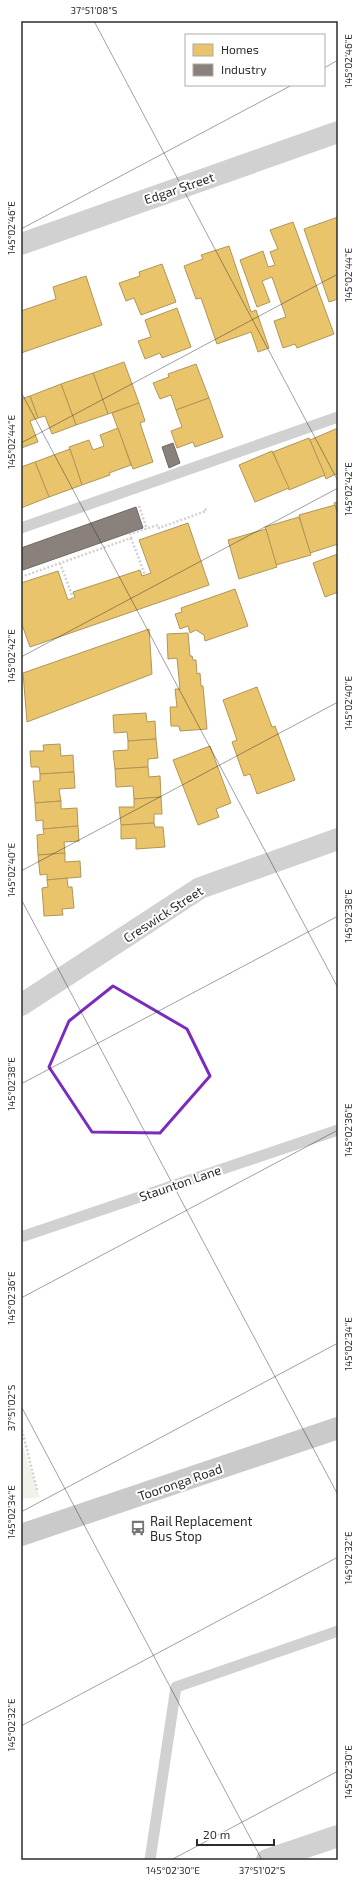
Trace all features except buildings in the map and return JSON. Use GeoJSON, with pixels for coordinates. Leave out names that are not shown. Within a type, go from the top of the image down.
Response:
{"type":"FeatureCollection","features":[{"type":"Feature","properties":{"kind":"main road","name":"Tooronga Road"},"geometry":{"type":"LineString","coordinates":[[21,1535],[338,1428]]}},
{"type":"Feature","properties":{"kind":"street","name":"Edgar Street"},"geometry":{"type":"LineString","coordinates":[[21,244],[338,132]]}},
{"type":"Feature","properties":{"kind":"street","name":"Creswick Street"},"geometry":{"type":"LineString","coordinates":[[21,1004],[200,888],[338,839]]}},
{"type":"Feature","properties":{"kind":"street"},"geometry":{"type":"LineString","coordinates":[[267,1860],[338,1836]]}},
{"type":"Feature","properties":{"kind":"lane"},"geometry":{"type":"LineString","coordinates":[[21,528],[338,417]]}},
{"type":"Feature","properties":{"kind":"lane","name":"Staunton Lane"},"geometry":{"type":"LineString","coordinates":[[21,1237],[338,1130]]}},
{"type":"Feature","properties":{"kind":"lane"},"geometry":{"type":"LineString","coordinates":[[150,1860],[176,1687],[338,1631]]}},
{"type":"Feature","properties":{"kind":"path"},"geometry":{"type":"LineString","coordinates":[[132,489],[147,529]]}},
{"type":"Feature","properties":{"kind":"path"},"geometry":{"type":"LineString","coordinates":[[145,575],[130,534],[158,525],[159,528],[206,511],[205,507]]}},
{"type":"Feature","properties":{"kind":"path"},"geometry":{"type":"LineString","coordinates":[[21,577],[131,538]]}},
{"type":"Feature","properties":{"kind":"path"},"geometry":{"type":"LineString","coordinates":[[60,563],[73,598]]}},
{"type":"Feature","properties":{"kind":"path"},"geometry":{"type":"LineString","coordinates":[[21,1426],[37,1490]]}},
{"type":"Feature","properties":{"kind":"highlighted area"},"geometry":{"type":"Polygon","coordinates":[[[113,986],[187,1029],[210,1076],[160,1133],[92,1132],[49,1067],[69,1021],[113,986]]]}},
{"type":"Feature","properties":{"kind":"shaded area"},"geometry":{"type":"Polygon","coordinates":[[[21,1441],[40,1497],[21,1499],[21,1441]]]}},
{"type":"Feature","properties":{"kind":"place","name":"Rail Replacement Bus Stop"},"geometry":{"type":"Point","coordinates":[138,1528]}}]}
